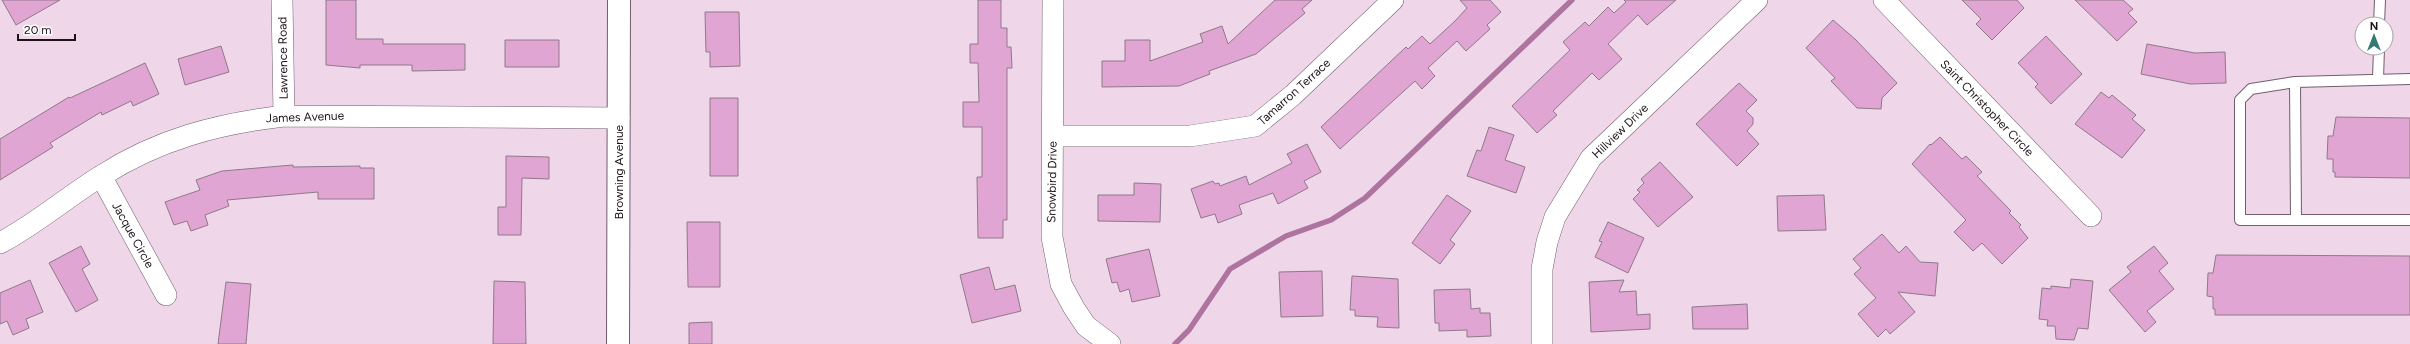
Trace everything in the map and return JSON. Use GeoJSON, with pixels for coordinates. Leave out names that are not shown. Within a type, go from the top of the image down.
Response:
{"type":"FeatureCollection","features":[{"type":"Feature","properties":{"kind":"street","name":"Lawrence Road"},"geometry":{"type":"LineString","coordinates":[[282,0],[284,116]]}},
{"type":"Feature","properties":{"kind":"street","name":"Browning Avenue"},"geometry":{"type":"LineString","coordinates":[[618,344],[619,0]]}},
{"type":"Feature","properties":{"kind":"street","name":"Snowbird Drive"},"geometry":{"type":"LineString","coordinates":[[1053,0],[1052,237],[1061,284],[1086,326],[1110,344]]}},
{"type":"Feature","properties":{"kind":"street","name":"Tamarron Terrace"},"geometry":{"type":"LineString","coordinates":[[1053,136],[1190,136],[1255,126],[1293,95],[1393,0]]}},
{"type":"Feature","properties":{"kind":"street","name":"Hillview Drive"},"geometry":{"type":"LineString","coordinates":[[1542,344],[1542,269],[1547,242],[1555,216],[1591,158],[1757,0]]}},
{"type":"Feature","properties":{"kind":"street","name":"Saint Christopher Circle"},"geometry":{"type":"LineString","coordinates":[[1884,0],[2091,216]]}},
{"type":"Feature","properties":{"kind":"street","name":"James Avenue"},"geometry":{"type":"LineString","coordinates":[[0,243],[22,232],[101,176],[142,152],[188,134],[238,121],[284,116],[619,118]]}},
{"type":"Feature","properties":{"kind":"street","name":"Jacque Circle"},"geometry":{"type":"LineString","coordinates":[[101,176],[166,295]]}},
{"type":"Feature","properties":{"kind":"lane"},"geometry":{"type":"LineString","coordinates":[[2379,16],[2380,0]]}},
{"type":"Feature","properties":{"kind":"lane"},"geometry":{"type":"LineString","coordinates":[[2378,56],[2378,79]]}},
{"type":"Feature","properties":{"kind":"lane"},"geometry":{"type":"LineString","coordinates":[[2410,79],[2295,82],[2251,89],[2240,100],[2240,220],[2410,220]]}},
{"type":"Feature","properties":{"kind":"lane"},"geometry":{"type":"LineString","coordinates":[[2295,82],[2296,220]]}},
{"type":"Feature","properties":{"kind":"building"},"geometry":{"type":"Polygon","coordinates":[[[2,0],[60,0],[16,25],[2,0]]]}},
{"type":"Feature","properties":{"kind":"building"},"geometry":{"type":"Polygon","coordinates":[[[326,0],[356,0],[356,39],[383,39],[383,44],[465,44],[465,70],[412,71],[412,65],[360,65],[360,68],[326,65],[326,0]]]}},
{"type":"Feature","properties":{"kind":"building"},"geometry":{"type":"Polygon","coordinates":[[[978,0],[1001,0],[1001,28],[1007,28],[1007,47],[1011,47],[1012,68],[1007,68],[1007,220],[1003,220],[1003,238],[978,238],[977,177],[982,177],[982,127],[963,127],[963,102],[979,102],[978,63],[970,63],[970,44],[978,44],[978,0]]]}},
{"type":"Feature","properties":{"kind":"building"},"geometry":{"type":"Polygon","coordinates":[[[1275,0],[1312,0],[1302,9],[1305,13],[1256,54],[1209,71],[1210,74],[1179,86],[1102,87],[1102,61],[1125,61],[1125,40],[1150,40],[1150,61],[1203,42],[1200,34],[1222,26],[1228,44],[1275,0]]]}},
{"type":"Feature","properties":{"kind":"building"},"geometry":{"type":"Polygon","coordinates":[[[1460,0],[1490,0],[1501,12],[1487,25],[1490,29],[1466,51],[1457,41],[1428,68],[1435,76],[1422,89],[1415,81],[1340,149],[1321,127],[1406,47],[1408,49],[1422,36],[1430,44],[1467,8],[1460,0]]]}},
{"type":"Feature","properties":{"kind":"building"},"geometry":{"type":"Polygon","coordinates":[[[1624,0],[1676,0],[1647,25],[1638,15],[1608,44],[1622,59],[1599,80],[1592,73],[1553,111],[1557,115],[1537,133],[1512,106],[1570,50],[1563,42],[1585,22],[1589,26],[1608,7],[1614,13],[1626,2],[1624,0]]]}},
{"type":"Feature","properties":{"kind":"building"},"geometry":{"type":"Polygon","coordinates":[[[1962,0],[2017,0],[2024,8],[1992,40],[1976,24],[1981,19],[1962,0]]]}},
{"type":"Feature","properties":{"kind":"building"},"geometry":{"type":"Polygon","coordinates":[[[2075,0],[2123,0],[2133,9],[2128,13],[2137,22],[2117,41],[2075,0]]]}},
{"type":"Feature","properties":{"kind":"building"},"geometry":{"type":"Polygon","coordinates":[[[705,12],[739,12],[740,66],[710,67],[710,52],[706,52],[705,12]]]}},
{"type":"Feature","properties":{"kind":"building"},"geometry":{"type":"Polygon","coordinates":[[[1833,20],[1855,39],[1897,83],[1882,98],[1881,109],[1857,108],[1831,81],[1835,78],[1806,48],[1833,20]]]}},
{"type":"Feature","properties":{"kind":"building"},"geometry":{"type":"Polygon","coordinates":[[[2046,36],[2082,74],[2051,104],[2035,87],[2038,84],[2018,63],[2046,36]]]}},
{"type":"Feature","properties":{"kind":"building"},"geometry":{"type":"Polygon","coordinates":[[[505,40],[559,40],[559,67],[505,67],[505,40]]]}},
{"type":"Feature","properties":{"kind":"building"},"geometry":{"type":"Polygon","coordinates":[[[2147,44],[2195,53],[2225,52],[2226,83],[2190,84],[2141,74],[2147,44]]]}},
{"type":"Feature","properties":{"kind":"building"},"geometry":{"type":"Polygon","coordinates":[[[221,46],[229,72],[185,85],[178,59],[221,46]]]}},
{"type":"Feature","properties":{"kind":"building"},"geometry":{"type":"Polygon","coordinates":[[[145,63],[159,94],[133,106],[131,101],[102,115],[101,112],[50,143],[53,147],[0,180],[0,139],[69,97],[70,98],[145,63]]]}},
{"type":"Feature","properties":{"kind":"building"},"geometry":{"type":"Polygon","coordinates":[[[1739,83],[1757,100],[1746,111],[1753,118],[1753,124],[1747,131],[1759,144],[1737,166],[1696,124],[1739,83]]]}},
{"type":"Feature","properties":{"kind":"building"},"geometry":{"type":"Polygon","coordinates":[[[2101,92],[2109,98],[2112,95],[2136,115],[2132,119],[2145,130],[2122,158],[2075,124],[2101,92]]]}},
{"type":"Feature","properties":{"kind":"building"},"geometry":{"type":"Polygon","coordinates":[[[710,98],[738,98],[738,176],[710,176],[710,98]]]}},
{"type":"Feature","properties":{"kind":"building"},"geometry":{"type":"Polygon","coordinates":[[[2336,117],[2410,118],[2410,178],[2335,177],[2335,172],[2333,172],[2333,159],[2327,159],[2328,136],[2333,136],[2336,117]]]}},
{"type":"Feature","properties":{"kind":"building"},"geometry":{"type":"Polygon","coordinates":[[[1489,127],[1514,135],[1505,160],[1525,167],[1516,193],[1467,176],[1477,150],[1481,151],[1489,127]]]}},
{"type":"Feature","properties":{"kind":"building"},"geometry":{"type":"Polygon","coordinates":[[[1940,137],[1962,159],[1966,156],[1982,172],[1977,176],[2011,211],[2009,213],[2021,225],[2019,227],[2028,238],[2002,264],[1982,243],[1973,251],[1954,232],[1966,220],[1912,164],[1930,144],[1931,145],[1940,137]]]}},
{"type":"Feature","properties":{"kind":"building"},"geometry":{"type":"Polygon","coordinates":[[[1307,144],[1321,172],[1304,181],[1308,188],[1278,204],[1273,193],[1239,205],[1242,214],[1218,223],[1215,214],[1201,218],[1191,189],[1213,181],[1215,184],[1219,183],[1220,186],[1246,176],[1249,185],[1292,163],[1287,154],[1307,144]]]}},
{"type":"Feature","properties":{"kind":"building"},"geometry":{"type":"Polygon","coordinates":[[[506,156],[549,157],[549,179],[522,178],[521,235],[498,235],[498,207],[506,207],[506,156]]]}},
{"type":"Feature","properties":{"kind":"building"},"geometry":{"type":"Polygon","coordinates":[[[1660,162],[1693,197],[1658,227],[1633,199],[1640,192],[1637,190],[1644,183],[1641,179],[1660,162]]]}},
{"type":"Feature","properties":{"kind":"building"},"geometry":{"type":"Polygon","coordinates":[[[293,165],[293,167],[360,166],[360,168],[374,168],[374,199],[318,199],[318,192],[227,200],[229,206],[205,215],[208,225],[191,231],[187,221],[174,225],[165,202],[200,190],[196,180],[222,171],[293,165]]]}},
{"type":"Feature","properties":{"kind":"building"},"geometry":{"type":"Polygon","coordinates":[[[1134,183],[1161,184],[1160,222],[1098,221],[1098,195],[1134,195],[1134,183]]]}},
{"type":"Feature","properties":{"kind":"building"},"geometry":{"type":"Polygon","coordinates":[[[1447,195],[1471,211],[1450,240],[1455,244],[1440,264],[1412,243],[1447,195]]]}},
{"type":"Feature","properties":{"kind":"building"},"geometry":{"type":"Polygon","coordinates":[[[1824,195],[1826,230],[1778,231],[1777,196],[1824,195]]]}},
{"type":"Feature","properties":{"kind":"building"},"geometry":{"type":"Polygon","coordinates":[[[687,222],[720,222],[720,287],[688,287],[687,222]]]}},
{"type":"Feature","properties":{"kind":"building"},"geometry":{"type":"Polygon","coordinates":[[[1608,222],[1644,238],[1628,273],[1595,257],[1602,242],[1599,241],[1608,222]]]}},
{"type":"Feature","properties":{"kind":"building"},"geometry":{"type":"Polygon","coordinates":[[[1882,234],[1899,253],[1906,246],[1920,262],[1938,263],[1935,296],[1898,292],[1915,312],[1890,334],[1886,329],[1878,337],[1858,314],[1876,298],[1854,274],[1861,268],[1853,259],[1882,234]]]}},
{"type":"Feature","properties":{"kind":"building"},"geometry":{"type":"Polygon","coordinates":[[[81,246],[90,264],[82,269],[98,300],[76,312],[49,263],[81,246]]]}},
{"type":"Feature","properties":{"kind":"building"},"geometry":{"type":"Polygon","coordinates":[[[2154,246],[2168,263],[2159,271],[2174,289],[2147,311],[2156,322],[2145,332],[2109,290],[2131,272],[2127,267],[2154,246]]]}},
{"type":"Feature","properties":{"kind":"building"},"geometry":{"type":"Polygon","coordinates":[[[1149,249],[1160,296],[1132,302],[1129,289],[1120,292],[1117,282],[1112,283],[1106,259],[1149,249]]]}},
{"type":"Feature","properties":{"kind":"building"},"geometry":{"type":"Polygon","coordinates":[[[2216,255],[2410,256],[2410,315],[2215,315],[2215,309],[2213,309],[2213,297],[2207,296],[2208,273],[2213,273],[2216,255]]]}},
{"type":"Feature","properties":{"kind":"building"},"geometry":{"type":"Polygon","coordinates":[[[989,267],[995,290],[1015,285],[1021,311],[972,323],[960,275],[989,267]]]}},
{"type":"Feature","properties":{"kind":"building"},"geometry":{"type":"Polygon","coordinates":[[[1322,271],[1323,316],[1281,317],[1279,272],[1322,271]]]}},
{"type":"Feature","properties":{"kind":"building"},"geometry":{"type":"Polygon","coordinates":[[[1352,276],[1398,279],[1399,328],[1377,327],[1378,317],[1355,316],[1355,310],[1350,310],[1352,276]]]}},
{"type":"Feature","properties":{"kind":"building"},"geometry":{"type":"Polygon","coordinates":[[[2071,279],[2093,281],[2088,329],[2078,328],[2074,340],[2056,339],[2055,326],[2047,326],[2048,320],[2039,319],[2042,288],[2051,289],[2051,286],[2070,288],[2071,279]]]}},
{"type":"Feature","properties":{"kind":"building"},"geometry":{"type":"Polygon","coordinates":[[[30,280],[43,312],[26,319],[29,328],[13,335],[7,321],[0,324],[0,293],[30,280]]]}},
{"type":"Feature","properties":{"kind":"building"},"geometry":{"type":"Polygon","coordinates":[[[1624,280],[1619,292],[1636,291],[1637,315],[1650,314],[1650,329],[1591,332],[1589,282],[1624,280]]]}},
{"type":"Feature","properties":{"kind":"building"},"geometry":{"type":"Polygon","coordinates":[[[494,281],[525,282],[526,344],[493,344],[494,281]]]}},
{"type":"Feature","properties":{"kind":"building"},"geometry":{"type":"Polygon","coordinates":[[[226,282],[251,284],[246,344],[218,344],[226,282]]]}},
{"type":"Feature","properties":{"kind":"building"},"geometry":{"type":"Polygon","coordinates":[[[1470,289],[1471,309],[1480,308],[1480,313],[1490,313],[1491,336],[1467,337],[1467,330],[1439,331],[1439,323],[1435,323],[1434,290],[1470,289]]]}},
{"type":"Feature","properties":{"kind":"building"},"geometry":{"type":"Polygon","coordinates":[[[1747,304],[1748,329],[1693,329],[1692,307],[1747,304]]]}},
{"type":"Feature","properties":{"kind":"building"},"geometry":{"type":"Polygon","coordinates":[[[712,322],[712,344],[689,344],[689,323],[712,322]]]}},
{"type":"Feature","properties":{"kind":"waterway"},"geometry":{"type":"LineString","coordinates":[[1175,344],[1189,330],[1230,269],[1286,236],[1331,220],[1365,198],[1572,0]]}}]}
